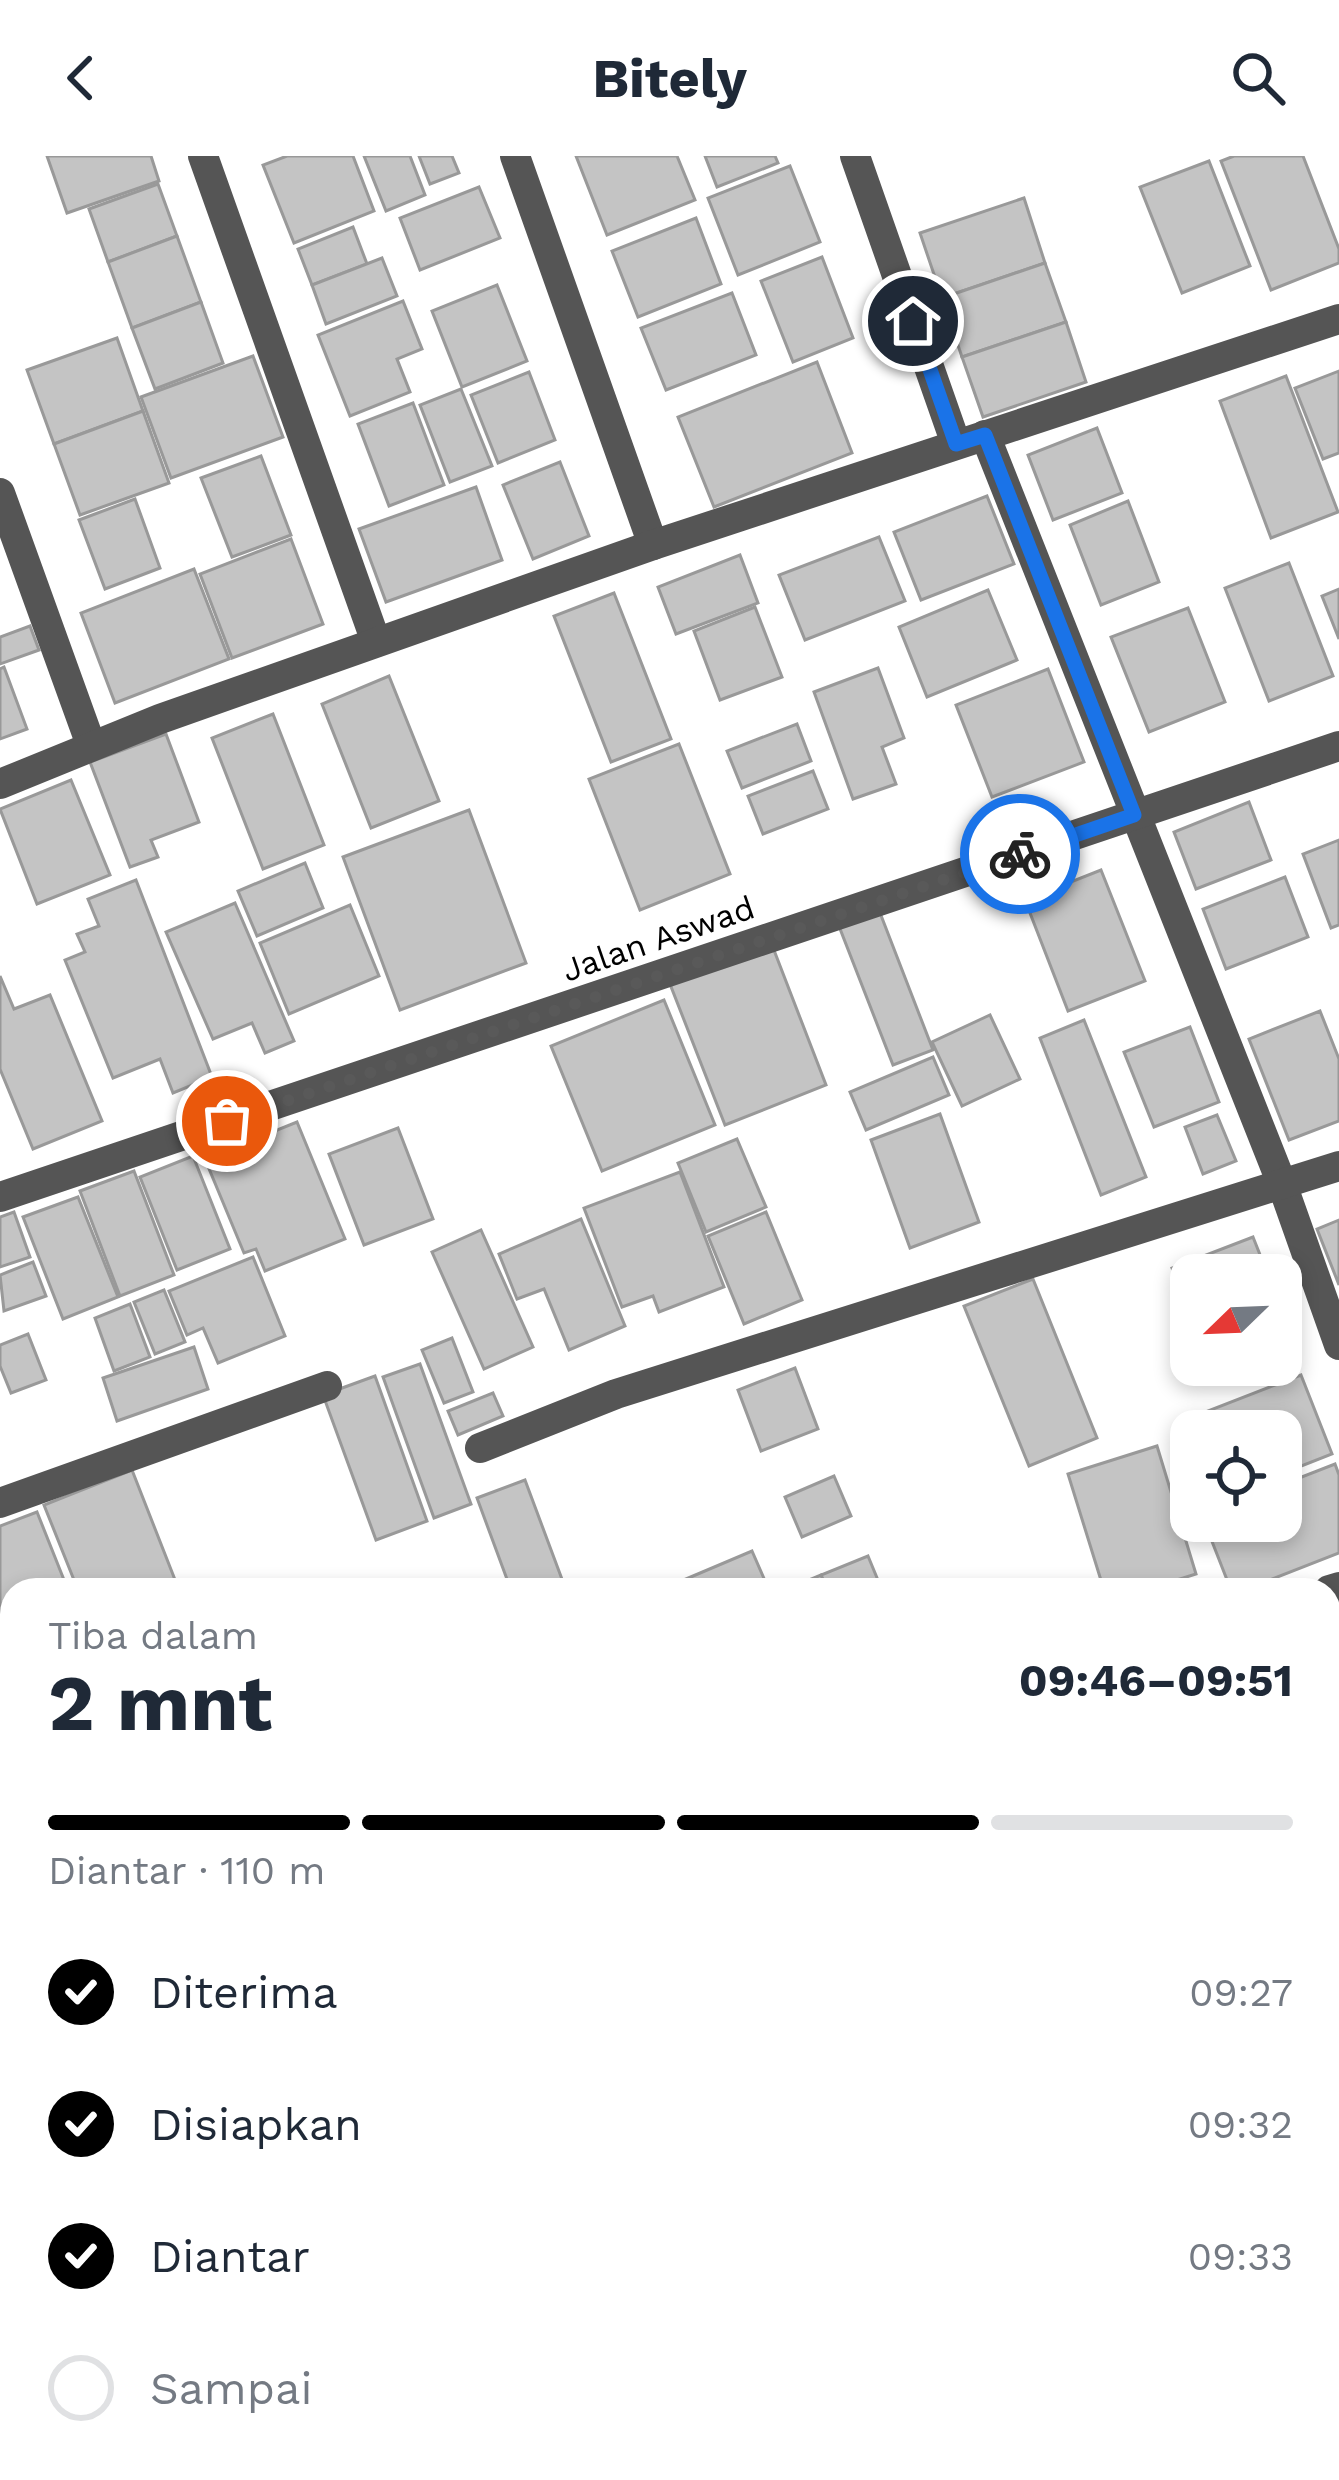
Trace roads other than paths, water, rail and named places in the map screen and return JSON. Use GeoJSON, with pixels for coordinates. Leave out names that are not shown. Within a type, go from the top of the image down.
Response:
{"type":"FeatureCollection","features":[{"type":"Feature","properties":{"kind":"street"},"geometry":{"type":"LineString","coordinates":[[203,156],[376,642]]}},
{"type":"Feature","properties":{"kind":"street"},"geometry":{"type":"LineString","coordinates":[[515,156],[653,545]]}},
{"type":"Feature","properties":{"kind":"street"},"geometry":{"type":"LineString","coordinates":[[855,156],[971,440],[1134,815],[1282,1184],[1339,1345]]}},
{"type":"Feature","properties":{"kind":"street"},"geometry":{"type":"LineString","coordinates":[[0,784],[91,745],[653,545],[1339,319]]}},
{"type":"Feature","properties":{"kind":"street"},"geometry":{"type":"LineString","coordinates":[[0,494],[91,745]]}},
{"type":"Feature","properties":{"kind":"street","name":"Jalan Aswad"},"geometry":{"type":"LineString","coordinates":[[0,1197],[1339,746]]}},
{"type":"Feature","properties":{"kind":"street"},"geometry":{"type":"LineString","coordinates":[[480,1448],[616,1394],[1339,1166]]}},
{"type":"Feature","properties":{"kind":"street"},"geometry":{"type":"LineString","coordinates":[[0,1503],[327,1386]]}}]}
